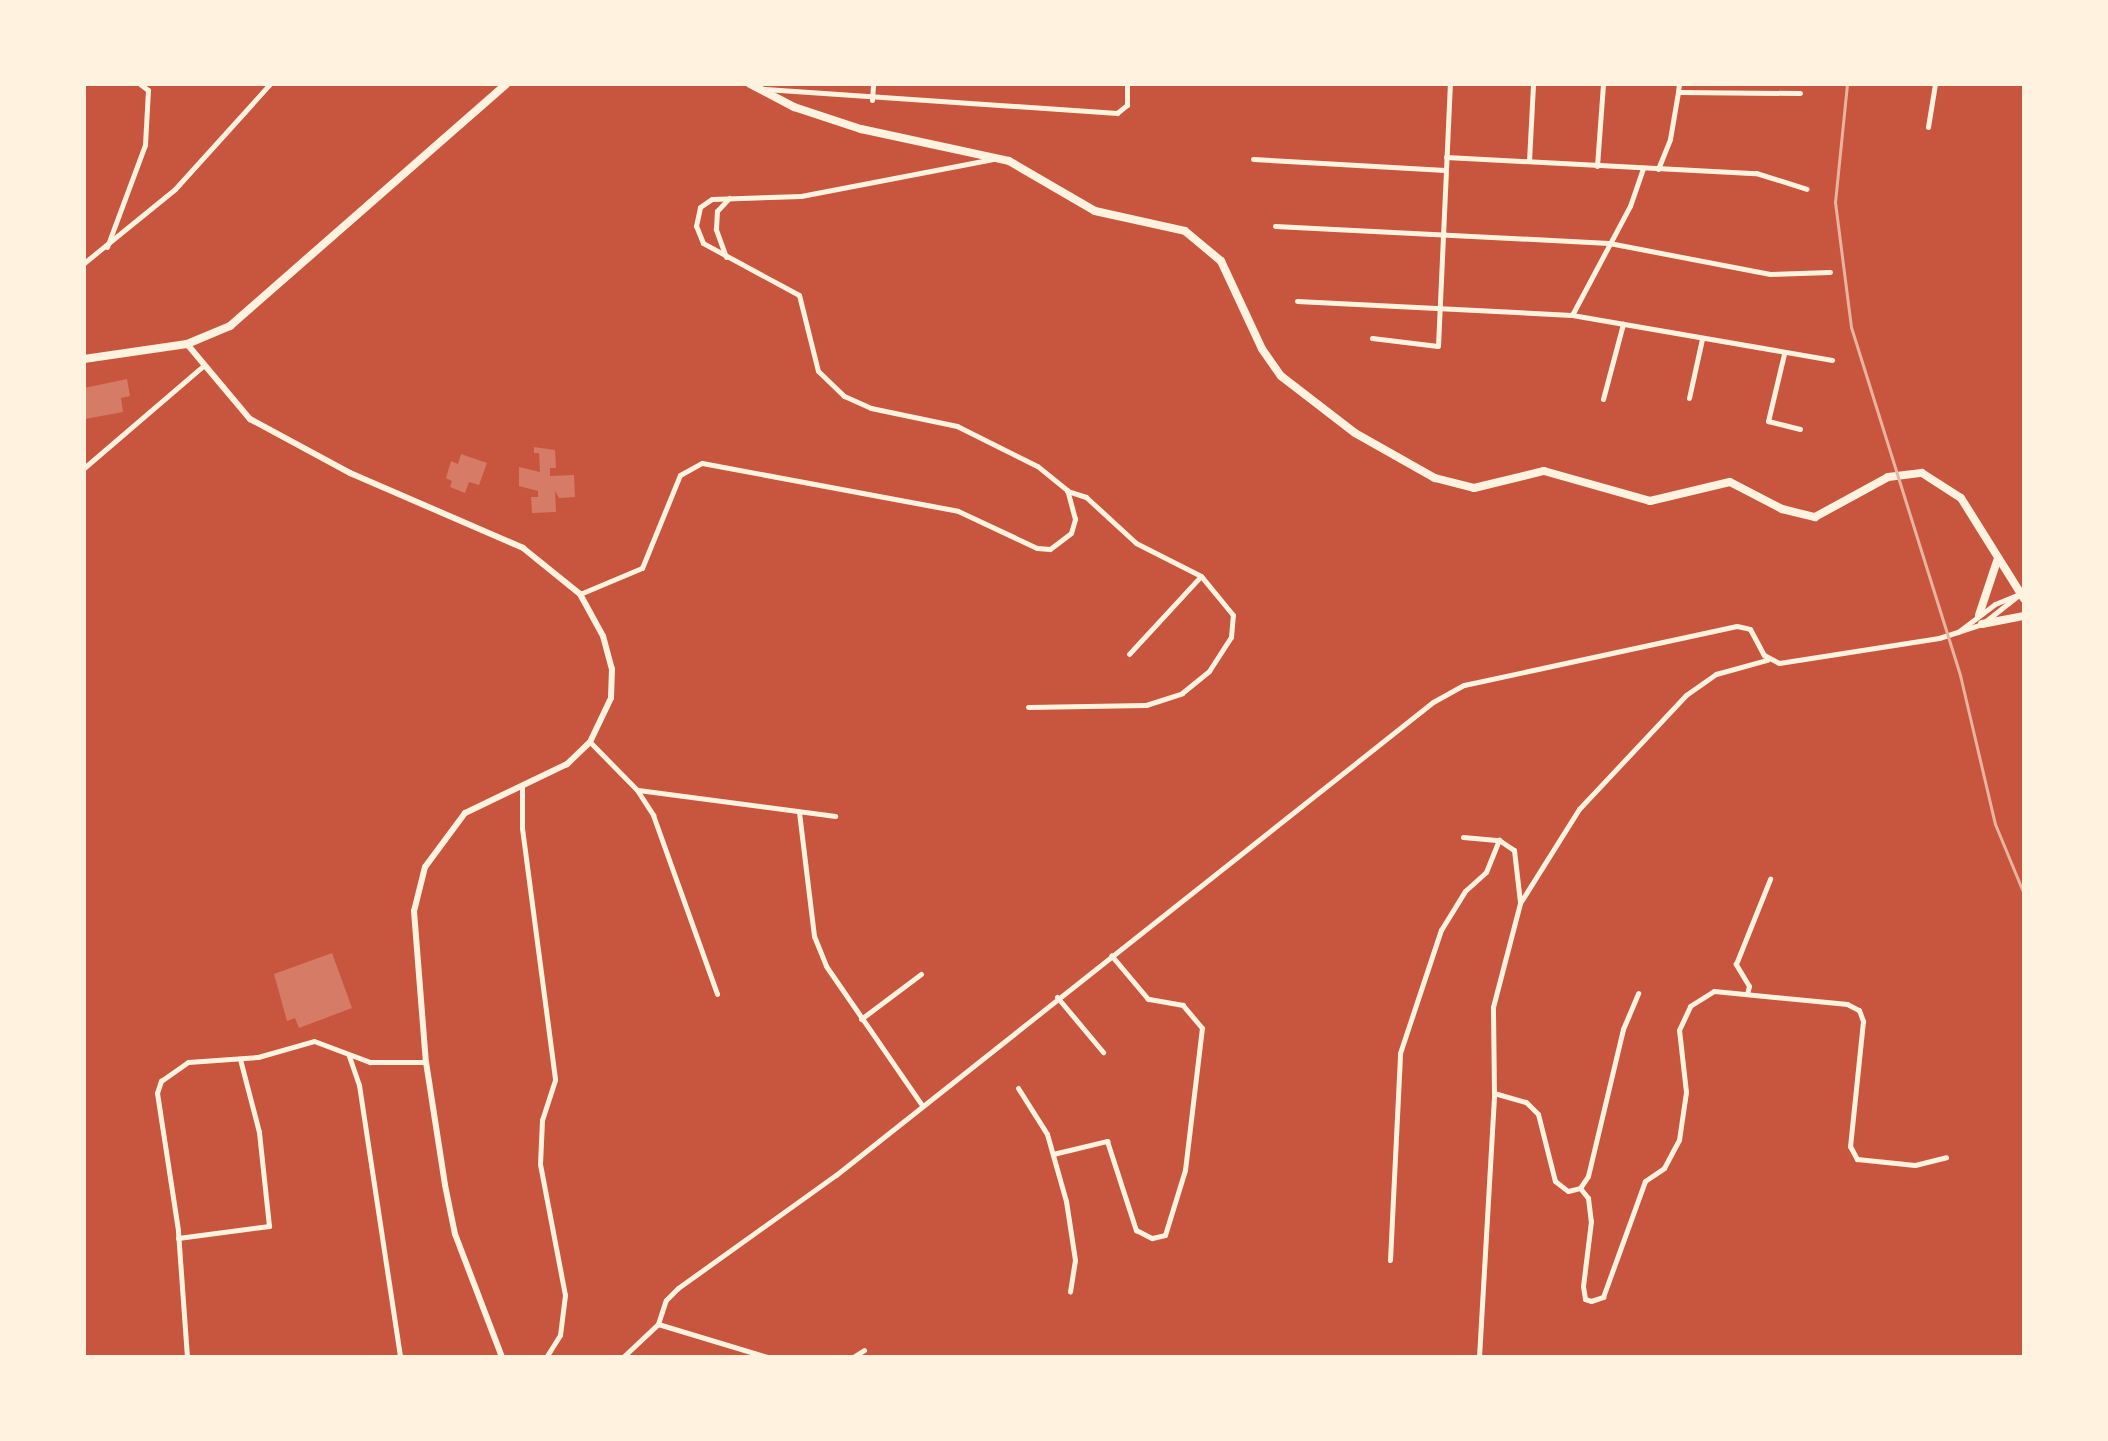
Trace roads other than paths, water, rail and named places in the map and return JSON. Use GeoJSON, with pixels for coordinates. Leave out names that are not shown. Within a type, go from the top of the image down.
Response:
{"type":"FeatureCollection","features":[{"type":"Feature","properties":{"kind":"main road"},"geometry":{"type":"LineString","coordinates":[[84,359],[187,344],[230,326],[506,84]]}},
{"type":"Feature","properties":{"kind":"main road"},"geometry":{"type":"LineString","coordinates":[[754,86],[794,107],[861,129],[997,159],[1053,183],[1095,211],[1185,231],[1221,261],[1262,349],[1281,376],[1355,433],[1435,478],[1474,488],[1544,471],[1650,501],[1730,482],[1782,509],[1815,517],[1888,477],[1922,473],[1961,498],[2022,597]]}},
{"type":"Feature","properties":{"kind":"main road"},"geometry":{"type":"LineString","coordinates":[[1997,560],[1981,620],[2024,616]]}},
{"type":"Feature","properties":{"kind":"street"},"geometry":{"type":"LineString","coordinates":[[107,248],[145,145],[150,87],[140,84]]}},
{"type":"Feature","properties":{"kind":"street"},"geometry":{"type":"LineString","coordinates":[[84,263],[107,248],[175,189],[270,84]]}},
{"type":"Feature","properties":{"kind":"street"},"geometry":{"type":"LineString","coordinates":[[872,100],[873,84]]}},
{"type":"Feature","properties":{"kind":"street"},"geometry":{"type":"LineString","coordinates":[[754,86],[872,100],[1117,113],[1127,105],[1127,84]]}},
{"type":"Feature","properties":{"kind":"street"},"geometry":{"type":"LineString","coordinates":[[1372,338],[1438,346],[1450,84]]}},
{"type":"Feature","properties":{"kind":"street"},"geometry":{"type":"LineString","coordinates":[[1529,161],[1533,84]]}},
{"type":"Feature","properties":{"kind":"street"},"geometry":{"type":"LineString","coordinates":[[1597,166],[1603,84]]}},
{"type":"Feature","properties":{"kind":"street"},"geometry":{"type":"LineString","coordinates":[[1658,169],[1670,139],[1679,84]]}},
{"type":"Feature","properties":{"kind":"street"},"geometry":{"type":"LineString","coordinates":[[1928,127],[1935,84]]}},
{"type":"Feature","properties":{"kind":"street"},"geometry":{"type":"LineString","coordinates":[[1678,92],[1800,93]]}},
{"type":"Feature","properties":{"kind":"street"},"geometry":{"type":"LineString","coordinates":[[1446,157],[1756,173],[1807,189]]}},
{"type":"Feature","properties":{"kind":"street"},"geometry":{"type":"LineString","coordinates":[[997,159],[801,196],[733,196],[700,207],[696,226],[703,243],[799,295],[818,371],[844,396],[871,408],[957,426],[1037,466],[1067,490],[1086,497],[1136,543],[1201,576],[1233,615],[1231,637],[1209,671],[1182,693],[1146,705],[1028,707]]}},
{"type":"Feature","properties":{"kind":"street"},"geometry":{"type":"LineString","coordinates":[[1253,159],[1445,170]]}},
{"type":"Feature","properties":{"kind":"street"},"geometry":{"type":"LineString","coordinates":[[1572,315],[1643,169]]}},
{"type":"Feature","properties":{"kind":"street"},"geometry":{"type":"LineString","coordinates":[[726,257],[716,229],[717,211],[733,196]]}},
{"type":"Feature","properties":{"kind":"street"},"geometry":{"type":"LineString","coordinates":[[1275,226],[1609,243],[1770,274],[1830,272]]}},
{"type":"Feature","properties":{"kind":"street"},"geometry":{"type":"LineString","coordinates":[[1297,301],[1572,315],[1832,360]]}},
{"type":"Feature","properties":{"kind":"street"},"geometry":{"type":"LineString","coordinates":[[1603,399],[1623,324]]}},
{"type":"Feature","properties":{"kind":"street"},"geometry":{"type":"LineString","coordinates":[[1689,398],[1702,339]]}},
{"type":"Feature","properties":{"kind":"street"},"geometry":{"type":"LineString","coordinates":[[187,344],[202,367],[250,419],[350,473],[523,548],[580,594],[603,636],[612,669],[611,698],[590,742],[567,764],[465,813],[425,867],[414,911],[426,1062],[455,1234],[502,1357]]}},
{"type":"Feature","properties":{"kind":"street"},"geometry":{"type":"LineString","coordinates":[[1784,354],[1768,421],[1800,429]]}},
{"type":"Feature","properties":{"kind":"street"},"geometry":{"type":"LineString","coordinates":[[84,468],[202,367]]}},
{"type":"Feature","properties":{"kind":"street"},"geometry":{"type":"LineString","coordinates":[[580,594],[642,568],[680,475],[692,465],[958,511],[1037,548],[1050,549],[1071,533],[1075,519],[1067,490]]}},
{"type":"Feature","properties":{"kind":"street"},"geometry":{"type":"LineString","coordinates":[[1129,654],[1201,576]]}},
{"type":"Feature","properties":{"kind":"street"},"geometry":{"type":"LineString","coordinates":[[1479,1357],[1494,1093],[1493,1007],[1520,903],[1579,809],[1686,695],[1716,674],[1768,659],[1784,663],[1958,632],[2022,597]]}},
{"type":"Feature","properties":{"kind":"street"},"geometry":{"type":"LineString","coordinates":[[1981,620],[2022,597]]}},
{"type":"Feature","properties":{"kind":"street"},"geometry":{"type":"LineString","coordinates":[[623,1357],[658,1324],[666,1300],[678,1288],[922,1105],[1433,702],[1464,685],[1737,626],[1754,633],[1768,659]]}},
{"type":"Feature","properties":{"kind":"street"},"geometry":{"type":"LineString","coordinates":[[590,742],[637,790],[680,884],[717,994]]}},
{"type":"Feature","properties":{"kind":"street"},"geometry":{"type":"LineString","coordinates":[[522,784],[522,828],[555,1080],[542,1120],[540,1164],[565,1295],[560,1335],[546,1357]]}},
{"type":"Feature","properties":{"kind":"street"},"geometry":{"type":"LineString","coordinates":[[637,790],[835,816]]}},
{"type":"Feature","properties":{"kind":"street"},"geometry":{"type":"LineString","coordinates":[[799,812],[814,936],[826,966],[922,1105]]}},
{"type":"Feature","properties":{"kind":"street"},"geometry":{"type":"LineString","coordinates":[[1463,837],[1499,840],[1514,850],[1520,903]]}},
{"type":"Feature","properties":{"kind":"street"},"geometry":{"type":"LineString","coordinates":[[1390,1260],[1400,1053],[1441,930],[1465,891],[1486,872],[1499,840]]}},
{"type":"Feature","properties":{"kind":"street"},"geometry":{"type":"LineString","coordinates":[[1747,994],[1749,986],[1736,964],[1770,879]]}},
{"type":"Feature","properties":{"kind":"street"},"geometry":{"type":"LineString","coordinates":[[1053,1154],[1107,1141],[1136,1230],[1152,1238],[1165,1235],[1185,1170],[1202,1028],[1183,1005],[1148,999],[1111,955]]}},
{"type":"Feature","properties":{"kind":"street"},"geometry":{"type":"LineString","coordinates":[[861,1019],[921,974]]}},
{"type":"Feature","properties":{"kind":"street"},"geometry":{"type":"LineString","coordinates":[[1580,1188],[1588,1198],[1591,1221],[1583,1286],[1585,1299],[1591,1301],[1603,1297],[1645,1181],[1664,1168],[1679,1140],[1686,1092],[1679,1030],[1690,1006],[1714,991],[1847,1004],[1859,1010],[1863,1021],[1850,1146],[1857,1159],[1915,1165],[1946,1157]]}},
{"type":"Feature","properties":{"kind":"street"},"geometry":{"type":"LineString","coordinates":[[1494,1093],[1526,1102],[1538,1114],[1555,1181],[1568,1191],[1580,1188],[1588,1176],[1623,1029],[1638,993]]}},
{"type":"Feature","properties":{"kind":"street"},"geometry":{"type":"LineString","coordinates":[[1057,997],[1103,1052]]}},
{"type":"Feature","properties":{"kind":"street"},"geometry":{"type":"LineString","coordinates":[[187,1357],[178,1238],[157,1093],[172,1070],[188,1062],[240,1059],[314,1041],[331,1043],[349,1055],[370,1062],[426,1062]]}},
{"type":"Feature","properties":{"kind":"street"},"geometry":{"type":"LineString","coordinates":[[349,1055],[359,1085],[400,1357]]}},
{"type":"Feature","properties":{"kind":"street"},"geometry":{"type":"LineString","coordinates":[[178,1238],[269,1226],[259,1132],[240,1059]]}},
{"type":"Feature","properties":{"kind":"street"},"geometry":{"type":"LineString","coordinates":[[1018,1088],[1043,1124],[1053,1154],[1074,1244],[1070,1292]]}},
{"type":"Feature","properties":{"kind":"street"},"geometry":{"type":"LineString","coordinates":[[658,1324],[767,1357]]}},
{"type":"Feature","properties":{"kind":"street"},"geometry":{"type":"LineString","coordinates":[[853,1357],[864,1350]]}},
{"type":"Feature","properties":{"kind":"street"},"geometry":{"type":"LineString","coordinates":[[775,1357],[804,1357]]}},
{"type":"Feature","properties":{"kind":"railway"},"geometry":{"type":"LineString","coordinates":[[1847,84],[1835,202],[1851,327],[1960,675],[1995,824],[2024,894]]}}]}
